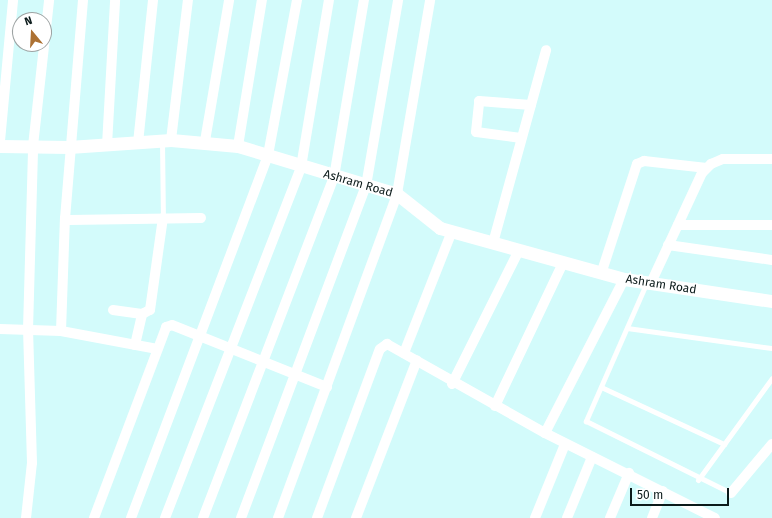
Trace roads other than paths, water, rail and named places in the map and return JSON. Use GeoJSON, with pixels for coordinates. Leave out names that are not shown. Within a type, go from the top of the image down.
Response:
{"type":"FeatureCollection","features":[{"type":"Feature","properties":{"kind":"street"},"geometry":{"type":"LineString","coordinates":[[0,141],[13,0]]}},
{"type":"Feature","properties":{"kind":"street"},"geometry":{"type":"LineString","coordinates":[[26,518],[32,463],[28,330],[33,146],[49,0]]}},
{"type":"Feature","properties":{"kind":"street"},"geometry":{"type":"LineString","coordinates":[[61,331],[69,147],[83,0]]}},
{"type":"Feature","properties":{"kind":"street"},"geometry":{"type":"LineString","coordinates":[[107,145],[115,0]]}},
{"type":"Feature","properties":{"kind":"street"},"geometry":{"type":"LineString","coordinates":[[138,143],[153,0]]}},
{"type":"Feature","properties":{"kind":"street"},"geometry":{"type":"LineString","coordinates":[[167,140],[188,0]]}},
{"type":"Feature","properties":{"kind":"street"},"geometry":{"type":"LineString","coordinates":[[205,141],[229,0]]}},
{"type":"Feature","properties":{"kind":"street"},"geometry":{"type":"LineString","coordinates":[[238,146],[262,0]]}},
{"type":"Feature","properties":{"kind":"street"},"geometry":{"type":"LineString","coordinates":[[131,518],[268,155],[297,0]]}},
{"type":"Feature","properties":{"kind":"street"},"geometry":{"type":"LineString","coordinates":[[166,518],[301,167],[328,0]]}},
{"type":"Feature","properties":{"kind":"street"},"geometry":{"type":"LineString","coordinates":[[204,518],[334,177],[364,0]]}},
{"type":"Feature","properties":{"kind":"street"},"geometry":{"type":"LineString","coordinates":[[241,518],[366,186],[398,0]]}},
{"type":"Feature","properties":{"kind":"street"},"geometry":{"type":"LineString","coordinates":[[278,518],[397,194],[430,0]]}},
{"type":"Feature","properties":{"kind":"street"},"geometry":{"type":"LineString","coordinates":[[493,243],[546,50]]}},
{"type":"Feature","properties":{"kind":"street"},"geometry":{"type":"LineString","coordinates":[[521,138],[476,132],[479,101],[531,105]]}},
{"type":"Feature","properties":{"kind":"street","name":"Ashram Road"},"geometry":{"type":"LineString","coordinates":[[0,146],[69,147],[167,140],[205,141],[238,146],[334,177],[397,194],[440,228],[601,274],[648,284],[772,302]]}},
{"type":"Feature","properties":{"kind":"street"},"geometry":{"type":"LineString","coordinates":[[648,284],[707,168],[723,159],[772,159]]}},
{"type":"Feature","properties":{"kind":"street"},"geometry":{"type":"LineString","coordinates":[[601,274],[637,164],[644,161],[707,168]]}},
{"type":"Feature","properties":{"kind":"street"},"geometry":{"type":"LineString","coordinates":[[65,218],[69,220],[201,218]]}},
{"type":"Feature","properties":{"kind":"street"},"geometry":{"type":"LineString","coordinates":[[136,345],[142,314],[153,304],[163,218]]}},
{"type":"Feature","properties":{"kind":"street"},"geometry":{"type":"LineString","coordinates":[[678,225],[772,225]]}},
{"type":"Feature","properties":{"kind":"street"},"geometry":{"type":"LineString","coordinates":[[404,353],[452,231]]}},
{"type":"Feature","properties":{"kind":"street"},"geometry":{"type":"LineString","coordinates":[[668,245],[772,260]]}},
{"type":"Feature","properties":{"kind":"street"},"geometry":{"type":"LineString","coordinates":[[452,384],[519,250]]}},
{"type":"Feature","properties":{"kind":"street"},"geometry":{"type":"LineString","coordinates":[[495,406],[562,263]]}},
{"type":"Feature","properties":{"kind":"street"},"geometry":{"type":"LineString","coordinates":[[545,433],[624,279]]}},
{"type":"Feature","properties":{"kind":"street"},"geometry":{"type":"LineString","coordinates":[[114,310],[142,314]]}},
{"type":"Feature","properties":{"kind":"street"},"geometry":{"type":"LineString","coordinates":[[94,518],[157,349],[168,325],[327,387]]}},
{"type":"Feature","properties":{"kind":"street"},"geometry":{"type":"LineString","coordinates":[[0,329],[61,331],[157,349]]}},
{"type":"Feature","properties":{"kind":"street"},"geometry":{"type":"LineString","coordinates":[[317,518],[380,349],[387,344],[416,360],[452,384],[565,444],[629,473],[702,515],[714,518]]}},
{"type":"Feature","properties":{"kind":"street"},"geometry":{"type":"LineString","coordinates":[[356,518],[416,360]]}},
{"type":"Feature","properties":{"kind":"street"},"geometry":{"type":"LineString","coordinates":[[535,518],[565,444]]}},
{"type":"Feature","properties":{"kind":"street"},"geometry":{"type":"LineString","coordinates":[[730,493],[772,444]]}},
{"type":"Feature","properties":{"kind":"street"},"geometry":{"type":"LineString","coordinates":[[567,518],[592,457]]}},
{"type":"Feature","properties":{"kind":"street"},"geometry":{"type":"LineString","coordinates":[[610,518],[629,473]]}},
{"type":"Feature","properties":{"kind":"street"},"geometry":{"type":"LineString","coordinates":[[652,518],[663,492]]}},
{"type":"Feature","properties":{"kind":"lane"},"geometry":{"type":"LineString","coordinates":[[163,218],[167,140]]}},
{"type":"Feature","properties":{"kind":"lane"},"geometry":{"type":"LineString","coordinates":[[648,284],[588,417],[588,425],[698,480],[730,493]]}},
{"type":"Feature","properties":{"kind":"lane"},"geometry":{"type":"LineString","coordinates":[[627,328],[772,348]]}},
{"type":"Feature","properties":{"kind":"lane"},"geometry":{"type":"LineString","coordinates":[[698,480],[772,378]]}},
{"type":"Feature","properties":{"kind":"lane"},"geometry":{"type":"LineString","coordinates":[[601,387],[724,444]]}}]}
